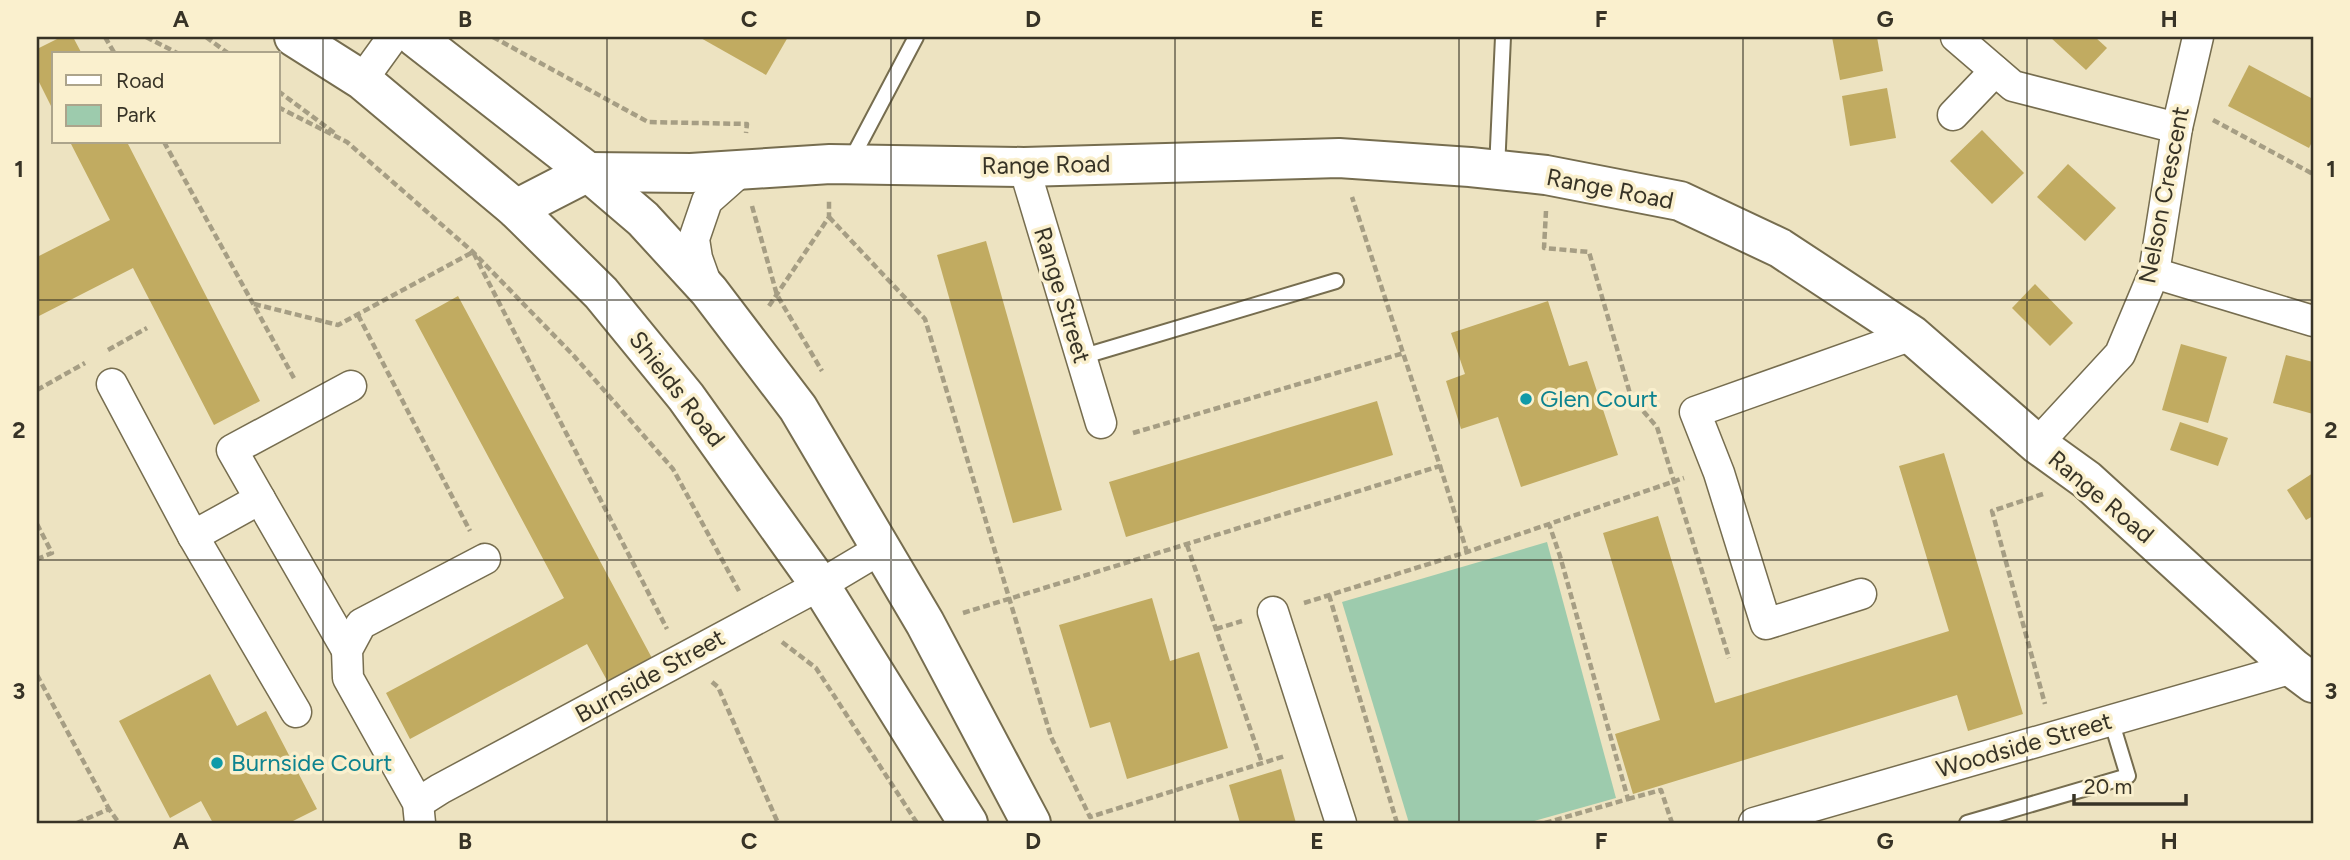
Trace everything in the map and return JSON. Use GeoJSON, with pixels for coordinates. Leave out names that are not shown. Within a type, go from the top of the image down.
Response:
{"type":"FeatureCollection","features":[{"type":"Feature","properties":{"kind":"main road","name":"Shields Road"},"geometry":{"type":"LineString","coordinates":[[294,37],[362,80],[516,209],[601,293],[686,397],[820,585],[968,823]]}},
{"type":"Feature","properties":{"kind":"main road"},"geometry":{"type":"LineString","coordinates":[[415,37],[588,172],[643,219],[709,291],[798,408],[925,623],[1031,823]]}},
{"type":"Feature","properties":{"kind":"main road","name":"Range Road"},"geometry":{"type":"LineString","coordinates":[[516,209],[588,172],[691,173],[839,164],[1024,167],[1339,159],[1546,175],[1680,201],[1780,248],[1912,335],[2037,444],[2087,480],[2303,675]]}},
{"type":"Feature","properties":{"kind":"street"},"geometry":{"type":"LineString","coordinates":[[362,80],[393,37]]}},
{"type":"Feature","properties":{"kind":"street"},"geometry":{"type":"LineString","coordinates":[[1956,37],[2013,86],[2179,116]]}},
{"type":"Feature","properties":{"kind":"street","name":"Nelson Crescent"},"geometry":{"type":"LineString","coordinates":[[2037,444],[2120,354],[2154,273],[2179,116],[2198,37]]}},
{"type":"Feature","properties":{"kind":"street"},"geometry":{"type":"LineString","coordinates":[[1953,114],[1995,71]]}},
{"type":"Feature","properties":{"kind":"street","name":"Range Street"},"geometry":{"type":"LineString","coordinates":[[1024,167],[1101,423]]}},
{"type":"Feature","properties":{"kind":"street"},"geometry":{"type":"LineString","coordinates":[[709,291],[697,258],[694,239],[707,201],[742,170]]}},
{"type":"Feature","properties":{"kind":"street"},"geometry":{"type":"LineString","coordinates":[[2154,273],[2313,321]]}},
{"type":"Feature","properties":{"kind":"street"},"geometry":{"type":"LineString","coordinates":[[1861,594],[1766,624],[1716,467],[1695,412],[1912,335]]}},
{"type":"Feature","properties":{"kind":"street"},"geometry":{"type":"LineString","coordinates":[[112,384],[193,536],[296,712]]}},
{"type":"Feature","properties":{"kind":"street"},"geometry":{"type":"LineString","coordinates":[[351,386],[232,450],[347,650],[348,678],[419,813]]}},
{"type":"Feature","properties":{"kind":"street"},"geometry":{"type":"LineString","coordinates":[[193,536],[260,499]]}},
{"type":"Feature","properties":{"kind":"street","name":"Burnside Street"},"geometry":{"type":"LineString","coordinates":[[419,813],[440,789],[683,660],[882,548]]}},
{"type":"Feature","properties":{"kind":"street"},"geometry":{"type":"LineString","coordinates":[[347,650],[361,624],[485,559]]}},
{"type":"Feature","properties":{"kind":"street"},"geometry":{"type":"LineString","coordinates":[[1273,612],[1341,823]]}},
{"type":"Feature","properties":{"kind":"street","name":"Woodside Street"},"geometry":{"type":"LineString","coordinates":[[1754,823],[2111,720],[2303,675]]}},
{"type":"Feature","properties":{"kind":"lane"},"geometry":{"type":"LineString","coordinates":[[839,164],[916,37]]}},
{"type":"Feature","properties":{"kind":"lane"},"geometry":{"type":"LineString","coordinates":[[1497,170],[1503,37]]}},
{"type":"Feature","properties":{"kind":"lane"},"geometry":{"type":"LineString","coordinates":[[1081,357],[1336,281]]}},
{"type":"Feature","properties":{"kind":"lane"},"geometry":{"type":"LineString","coordinates":[[1967,823],[2128,776],[2111,720]]}},
{"type":"Feature","properties":{"kind":"path"},"geometry":{"type":"LineString","coordinates":[[146,37],[175,52]]}},
{"type":"Feature","properties":{"kind":"path"},"geometry":{"type":"LineString","coordinates":[[206,37],[226,52]]}},
{"type":"Feature","properties":{"kind":"path"},"geometry":{"type":"LineString","coordinates":[[493,37],[648,122],[747,124],[742,170],[777,295],[825,377]]}},
{"type":"Feature","properties":{"kind":"path"},"geometry":{"type":"LineString","coordinates":[[280,92],[346,142],[473,251],[574,356],[673,468],[754,619],[816,668],[917,823]]}},
{"type":"Feature","properties":{"kind":"path"},"geometry":{"type":"LineString","coordinates":[[280,108],[346,142]]}},
{"type":"Feature","properties":{"kind":"path"},"geometry":{"type":"LineString","coordinates":[[2179,116],[2313,174]]}},
{"type":"Feature","properties":{"kind":"path"},"geometry":{"type":"LineString","coordinates":[[164,144],[298,385]]}},
{"type":"Feature","properties":{"kind":"path"},"geometry":{"type":"LineString","coordinates":[[1339,159],[1467,552]]}},
{"type":"Feature","properties":{"kind":"path"},"geometry":{"type":"LineString","coordinates":[[746,339],[829,217],[839,164]]}},
{"type":"Feature","properties":{"kind":"path"},"geometry":{"type":"LineString","coordinates":[[1546,175],[1544,248],[1589,252],[1631,397],[1657,427],[1729,658]]}},
{"type":"Feature","properties":{"kind":"path"},"geometry":{"type":"LineString","coordinates":[[829,217],[925,319],[1051,737],[1090,817],[1315,746]]}},
{"type":"Feature","properties":{"kind":"path"},"geometry":{"type":"LineString","coordinates":[[254,304],[338,325],[473,251]]}},
{"type":"Feature","properties":{"kind":"path"},"geometry":{"type":"LineString","coordinates":[[473,251],[683,660],[718,687],[778,823]]}},
{"type":"Feature","properties":{"kind":"path"},"geometry":{"type":"LineString","coordinates":[[358,315],[485,559]]}},
{"type":"Feature","properties":{"kind":"path"},"geometry":{"type":"LineString","coordinates":[[1101,423],[1107,441],[1404,354]]}},
{"type":"Feature","properties":{"kind":"path"},"geometry":{"type":"LineString","coordinates":[[925,623],[1440,466]]}},
{"type":"Feature","properties":{"kind":"path"},"geometry":{"type":"LineString","coordinates":[[1216,629],[1467,552],[1716,467]]}},
{"type":"Feature","properties":{"kind":"path"},"geometry":{"type":"LineString","coordinates":[[2054,737],[1992,511],[2087,480]]}},
{"type":"Feature","properties":{"kind":"path"},"geometry":{"type":"LineString","coordinates":[[37,524],[52,553],[37,559]]}},
{"type":"Feature","properties":{"kind":"path"},"geometry":{"type":"LineString","coordinates":[[1549,524],[1628,799]]}},
{"type":"Feature","properties":{"kind":"path"},"geometry":{"type":"LineString","coordinates":[[1186,545],[1262,763]]}},
{"type":"Feature","properties":{"kind":"path"},"geometry":{"type":"LineString","coordinates":[[1329,595],[1397,823]]}},
{"type":"Feature","properties":{"kind":"path"},"geometry":{"type":"LineString","coordinates":[[958,601],[966,612]]}},
{"type":"Feature","properties":{"kind":"path"},"geometry":{"type":"LineString","coordinates":[[37,675],[119,823]]}},
{"type":"Feature","properties":{"kind":"path"},"geometry":{"type":"LineString","coordinates":[[1545,823],[1661,790],[1672,823]]}},
{"type":"Feature","properties":{"kind":"path"},"geometry":{"type":"LineString","coordinates":[[77,823],[109,809]]}},
{"type":"Feature","properties":{"kind":"green space"},"geometry":{"type":"Polygon","coordinates":[[[1547,542],[1616,798],[1527,823],[1409,823],[1342,602],[1547,542]]]}},
{"type":"Feature","properties":{"kind":"building"},"geometry":{"type":"Polygon","coordinates":[[[61,37],[73,37],[81,52],[52,52],[52,108],[37,78],[37,49],[61,37]]]}},
{"type":"Feature","properties":{"kind":"building"},"geometry":{"type":"Polygon","coordinates":[[[699,37],[788,37],[766,75],[699,37]]]}},
{"type":"Feature","properties":{"kind":"building"},"geometry":{"type":"Polygon","coordinates":[[[1832,37],[1877,37],[1883,71],[1840,80],[1832,37]]]}},
{"type":"Feature","properties":{"kind":"building"},"geometry":{"type":"Polygon","coordinates":[[[2050,37],[2095,37],[2107,48],[2086,70],[2050,37]]]}},
{"type":"Feature","properties":{"kind":"building"},"geometry":{"type":"Polygon","coordinates":[[[2249,65],[2313,99],[2313,140],[2309,148],[2228,106],[2249,65]]]}},
{"type":"Feature","properties":{"kind":"building"},"geometry":{"type":"Polygon","coordinates":[[[1887,88],[1896,138],[1850,146],[1842,96],[1887,88]]]}},
{"type":"Feature","properties":{"kind":"building"},"geometry":{"type":"Polygon","coordinates":[[[1982,130],[2024,173],[1992,204],[1950,161],[1982,130]]]}},
{"type":"Feature","properties":{"kind":"building"},"geometry":{"type":"Polygon","coordinates":[[[71,144],[128,144],[260,401],[214,425],[133,268],[37,317],[37,257],[110,220],[71,144]]]}},
{"type":"Feature","properties":{"kind":"building"},"geometry":{"type":"Polygon","coordinates":[[[2068,164],[2116,208],[2085,241],[2037,197],[2068,164]]]}},
{"type":"Feature","properties":{"kind":"building"},"geometry":{"type":"Polygon","coordinates":[[[986,241],[1062,510],[1013,523],[937,255],[986,241]]]}},
{"type":"Feature","properties":{"kind":"building"},"geometry":{"type":"Polygon","coordinates":[[[2035,284],[2073,323],[2050,346],[2012,308],[2035,284]]]}},
{"type":"Feature","properties":{"kind":"building"},"geometry":{"type":"Polygon","coordinates":[[[458,296],[653,660],[609,684],[587,644],[410,739],[386,693],[564,598],[415,320],[458,296]]]}},
{"type":"Feature","properties":{"kind":"building","name":"Glen Court"},"geometry":{"type":"Polygon","coordinates":[[[1548,301],[1569,366],[1587,361],[1618,455],[1521,487],[1498,417],[1461,429],[1446,381],[1465,374],[1451,333],[1548,301]]]}},
{"type":"Feature","properties":{"kind":"building"},"geometry":{"type":"Polygon","coordinates":[[[2181,344],[2227,357],[2208,423],[2162,410],[2181,344]]]}},
{"type":"Feature","properties":{"kind":"building"},"geometry":{"type":"Polygon","coordinates":[[[2286,355],[2313,362],[2313,414],[2273,403],[2286,355]]]}},
{"type":"Feature","properties":{"kind":"building"},"geometry":{"type":"Polygon","coordinates":[[[1377,401],[1393,455],[1126,537],[1109,482],[1377,401]]]}},
{"type":"Feature","properties":{"kind":"building"},"geometry":{"type":"Polygon","coordinates":[[[2180,422],[2228,438],[2218,466],[2170,450],[2180,422]]]}},
{"type":"Feature","properties":{"kind":"building"},"geometry":{"type":"Polygon","coordinates":[[[1944,453],[2023,714],[1968,731],[1957,695],[1633,794],[1615,734],[1660,720],[1603,533],[1658,516],[1715,703],[1949,631],[1899,466],[1944,453]]]}},
{"type":"Feature","properties":{"kind":"building"},"geometry":{"type":"Polygon","coordinates":[[[2313,473],[2313,516],[2306,520],[2287,490],[2313,473]]]}},
{"type":"Feature","properties":{"kind":"building"},"geometry":{"type":"Polygon","coordinates":[[[1152,598],[1170,661],[1199,652],[1228,748],[1127,779],[1110,722],[1090,728],[1059,625],[1152,598]]]}},
{"type":"Feature","properties":{"kind":"building","name":"Burnside Court"},"geometry":{"type":"Polygon","coordinates":[[[210,674],[237,726],[266,711],[317,809],[289,823],[213,823],[201,801],[170,818],[119,721],[210,674]]]}},
{"type":"Feature","properties":{"kind":"building"},"geometry":{"type":"Polygon","coordinates":[[[1281,769],[1296,823],[1240,823],[1229,785],[1281,769]]]}},
{"type":"Feature","properties":{"kind":"place","name":"Glen Court"},"geometry":{"type":"Point","coordinates":[1526,399]}},
{"type":"Feature","properties":{"kind":"place","name":"Burnside Court"},"geometry":{"type":"Point","coordinates":[217,763]}}]}
